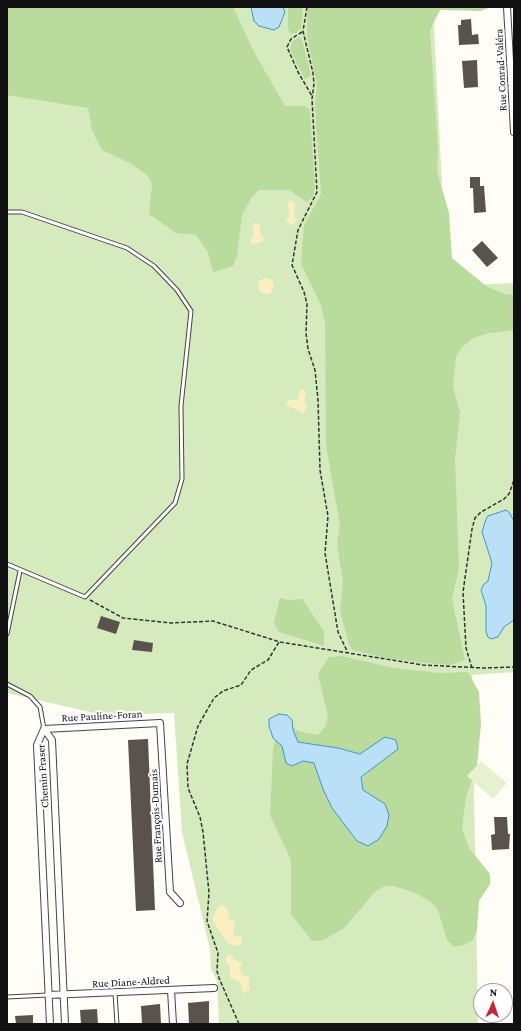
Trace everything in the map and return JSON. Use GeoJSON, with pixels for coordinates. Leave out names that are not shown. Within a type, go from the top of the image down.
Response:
{"type":"FeatureCollection","features":[{"type":"Feature","properties":{"kind":"street","name":"Rue Conrad-Valéra"},"geometry":{"type":"LineString","coordinates":[[507,7],[514,132]]}},
{"type":"Feature","properties":{"kind":"street","name":"Rue Pauline-Foran"},"geometry":{"type":"LineString","coordinates":[[44,729],[160,723]]}},
{"type":"Feature","properties":{"kind":"street","name":"Rue François-Dumais"},"geometry":{"type":"LineString","coordinates":[[160,723],[170,892],[180,903]]}},
{"type":"Feature","properties":{"kind":"street","name":"Chemin Fraser"},"geometry":{"type":"LineString","coordinates":[[44,729],[52,740],[65,1024]]}},
{"type":"Feature","properties":{"kind":"street","name":"Chemin Fraser"},"geometry":{"type":"LineString","coordinates":[[44,729],[37,745],[50,1024]]}},
{"type":"Feature","properties":{"kind":"street","name":"Rue Diane-Aldred"},"geometry":{"type":"LineString","coordinates":[[48,995],[214,988]]}},
{"type":"Feature","properties":{"kind":"street"},"geometry":{"type":"LineString","coordinates":[[171,990],[173,1024]]}},
{"type":"Feature","properties":{"kind":"lane"},"geometry":{"type":"LineString","coordinates":[[7,212],[22,212],[127,248],[154,266],[177,290],[190,311],[181,406],[182,479],[176,503],[85,597],[20,571],[7,564]]}},
{"type":"Feature","properties":{"kind":"lane"},"geometry":{"type":"LineString","coordinates":[[7,634],[20,571]]}},
{"type":"Feature","properties":{"kind":"lane"},"geometry":{"type":"LineString","coordinates":[[7,684],[30,696],[40,707],[44,729]]}},
{"type":"Feature","properties":{"kind":"lane"},"geometry":{"type":"LineString","coordinates":[[115,992],[117,1024]]}},
{"type":"Feature","properties":{"kind":"lane"},"geometry":{"type":"LineString","coordinates":[[7,997],[48,995]]}},
{"type":"Feature","properties":{"kind":"path"},"geometry":{"type":"LineString","coordinates":[[307,7],[303,31],[313,73],[312,96],[317,192],[300,225],[292,265],[304,292],[307,304],[307,338],[315,370],[318,400],[318,461],[328,516],[325,553],[338,632],[348,653]]}},
{"type":"Feature","properties":{"kind":"path"},"geometry":{"type":"LineString","coordinates":[[303,31],[291,39],[287,43],[287,47],[312,96]]}},
{"type":"Feature","properties":{"kind":"path"},"geometry":{"type":"LineString","coordinates":[[472,668],[466,648],[463,592],[472,529],[475,518],[481,512],[504,499],[509,494],[514,480]]}},
{"type":"Feature","properties":{"kind":"path"},"geometry":{"type":"LineString","coordinates":[[85,597],[123,618],[172,623],[213,621],[280,642],[423,666],[472,668],[514,667]]}},
{"type":"Feature","properties":{"kind":"path"},"geometry":{"type":"LineString","coordinates":[[239,1024],[219,978],[217,971],[218,953],[207,921],[209,893],[203,832],[200,817],[188,788],[187,764],[198,726],[214,698],[223,691],[240,684],[251,670],[268,660],[280,642]]}},
{"type":"Feature","properties":{"kind":"green space"},"geometry":{"type":"Polygon","coordinates":[[[7,7],[433,7],[447,286],[514,283],[514,672],[472,675],[477,983],[473,983],[473,1023],[478,1024],[219,1024],[217,981],[211,969],[210,949],[182,832],[174,713],[103,715],[7,693],[7,7]]]}},
{"type":"Feature","properties":{"kind":"green space"},"geometry":{"type":"Polygon","coordinates":[[[7,7],[233,7],[254,52],[285,106],[306,106],[310,110],[315,187],[313,197],[307,202],[289,190],[259,190],[252,197],[242,215],[237,256],[233,266],[213,272],[208,252],[196,235],[176,233],[149,214],[152,184],[147,175],[130,163],[102,150],[92,130],[88,108],[7,95],[7,7]]]}},
{"type":"Feature","properties":{"kind":"green space"},"geometry":{"type":"Polygon","coordinates":[[[288,7],[303,7],[301,28],[296,33],[291,34],[288,29],[288,7]]]}},
{"type":"Feature","properties":{"kind":"green space"},"geometry":{"type":"Polygon","coordinates":[[[308,7],[491,7],[481,11],[440,10],[430,30],[438,147],[437,171],[449,213],[452,258],[486,286],[504,294],[514,295],[514,330],[489,333],[473,338],[462,347],[456,357],[453,386],[460,413],[455,459],[459,568],[452,599],[465,660],[450,665],[386,658],[352,650],[340,611],[343,581],[337,545],[340,525],[326,446],[325,322],[320,303],[301,264],[304,225],[321,194],[315,103],[317,84],[307,37],[308,7]]]}},
{"type":"Feature","properties":{"kind":"green space"},"geometry":{"type":"Polygon","coordinates":[[[299,37],[302,40],[311,75],[305,79],[290,50],[292,42],[299,37]]]}},
{"type":"Feature","properties":{"kind":"green space"},"geometry":{"type":"Polygon","coordinates":[[[280,598],[288,600],[302,599],[324,631],[324,646],[279,632],[274,623],[280,598]]]}},
{"type":"Feature","properties":{"kind":"green space"},"geometry":{"type":"Polygon","coordinates":[[[342,656],[394,668],[440,673],[468,672],[479,692],[481,724],[477,766],[466,797],[462,828],[469,848],[490,874],[490,884],[479,901],[477,930],[473,940],[464,945],[454,947],[447,940],[438,910],[431,902],[415,893],[394,886],[384,886],[375,892],[344,928],[324,940],[312,941],[291,914],[291,860],[270,815],[273,749],[279,728],[286,721],[298,731],[318,735],[325,727],[328,716],[318,674],[329,657],[342,656]]]}},
{"type":"Feature","properties":{"kind":"green space"},"geometry":{"type":"Polygon","coordinates":[[[481,761],[507,783],[493,799],[467,776],[481,761]]]}},
{"type":"Feature","properties":{"kind":"sand"},"geometry":{"type":"Polygon","coordinates":[[[289,201],[292,201],[295,205],[294,212],[296,221],[292,225],[288,224],[286,221],[290,214],[287,204],[289,201]]]}},
{"type":"Feature","properties":{"kind":"sand"},"geometry":{"type":"Polygon","coordinates":[[[255,223],[259,224],[261,235],[265,239],[260,243],[252,244],[250,241],[254,235],[252,227],[255,223]]]}},
{"type":"Feature","properties":{"kind":"sand"},"geometry":{"type":"Polygon","coordinates":[[[266,278],[273,283],[274,286],[269,293],[266,294],[259,289],[258,286],[263,279],[266,278]]]}},
{"type":"Feature","properties":{"kind":"sand"},"geometry":{"type":"Polygon","coordinates":[[[300,390],[304,390],[306,394],[304,399],[307,408],[303,413],[286,405],[288,400],[297,400],[300,390]]]}},
{"type":"Feature","properties":{"kind":"sand"},"geometry":{"type":"Polygon","coordinates":[[[221,905],[225,906],[228,910],[229,919],[235,922],[233,934],[237,937],[242,937],[242,944],[237,946],[228,944],[212,920],[217,908],[221,905]]]}},
{"type":"Feature","properties":{"kind":"sand"},"geometry":{"type":"Polygon","coordinates":[[[230,954],[235,960],[242,963],[240,971],[242,975],[249,977],[249,989],[245,993],[243,992],[240,982],[230,978],[230,967],[225,960],[230,954]]]}},
{"type":"Feature","properties":{"kind":"water"},"geometry":{"type":"Polygon","coordinates":[[[251,7],[283,7],[285,12],[279,27],[274,30],[259,26],[254,21],[251,7]]]}},
{"type":"Feature","properties":{"kind":"water"},"geometry":{"type":"Polygon","coordinates":[[[506,510],[509,512],[514,521],[514,620],[504,627],[498,637],[491,639],[488,637],[486,632],[486,606],[481,590],[484,584],[488,581],[492,563],[482,532],[488,516],[506,510]]]}},
{"type":"Feature","properties":{"kind":"water"},"geometry":{"type":"Polygon","coordinates":[[[279,714],[287,715],[292,720],[293,730],[298,742],[338,748],[360,754],[385,737],[396,740],[398,749],[361,777],[363,790],[385,804],[389,815],[387,826],[379,839],[368,846],[357,841],[332,808],[323,789],[314,763],[303,761],[292,766],[286,763],[282,746],[273,738],[269,726],[269,719],[279,714]]]}},
{"type":"Feature","properties":{"kind":"building"},"geometry":{"type":"Polygon","coordinates":[[[471,19],[472,35],[478,34],[479,44],[459,45],[458,25],[461,25],[461,20],[471,19]]]}},
{"type":"Feature","properties":{"kind":"building"},"geometry":{"type":"Polygon","coordinates":[[[477,60],[478,87],[464,88],[462,61],[477,60]]]}},
{"type":"Feature","properties":{"kind":"building"},"geometry":{"type":"Polygon","coordinates":[[[470,177],[480,177],[480,186],[484,186],[486,212],[474,213],[473,188],[470,188],[470,177]]]}},
{"type":"Feature","properties":{"kind":"building"},"geometry":{"type":"Polygon","coordinates":[[[482,241],[498,258],[487,267],[472,250],[482,241]]]}},
{"type":"Feature","properties":{"kind":"building"},"geometry":{"type":"Polygon","coordinates":[[[101,616],[120,622],[116,634],[97,628],[101,616]]]}},
{"type":"Feature","properties":{"kind":"building"},"geometry":{"type":"Polygon","coordinates":[[[134,640],[153,643],[152,652],[132,650],[134,640]]]}},
{"type":"Feature","properties":{"kind":"building"},"geometry":{"type":"Polygon","coordinates":[[[148,739],[155,910],[136,911],[128,740],[148,739]]]}},
{"type":"Feature","properties":{"kind":"building"},"geometry":{"type":"Polygon","coordinates":[[[494,817],[507,817],[508,834],[510,834],[509,849],[492,850],[491,835],[495,834],[494,817]]]}},
{"type":"Feature","properties":{"kind":"building"},"geometry":{"type":"Polygon","coordinates":[[[209,1001],[209,1024],[189,1024],[188,1003],[209,1001]]]}},
{"type":"Feature","properties":{"kind":"building"},"geometry":{"type":"Polygon","coordinates":[[[160,1004],[161,1024],[142,1024],[141,1006],[160,1004]]]}},
{"type":"Feature","properties":{"kind":"building"},"geometry":{"type":"Polygon","coordinates":[[[97,1009],[98,1024],[81,1024],[80,1010],[97,1009]]]}},
{"type":"Feature","properties":{"kind":"building"},"geometry":{"type":"Polygon","coordinates":[[[33,1015],[33,1024],[16,1024],[15,1016],[33,1015]]]}}]}
